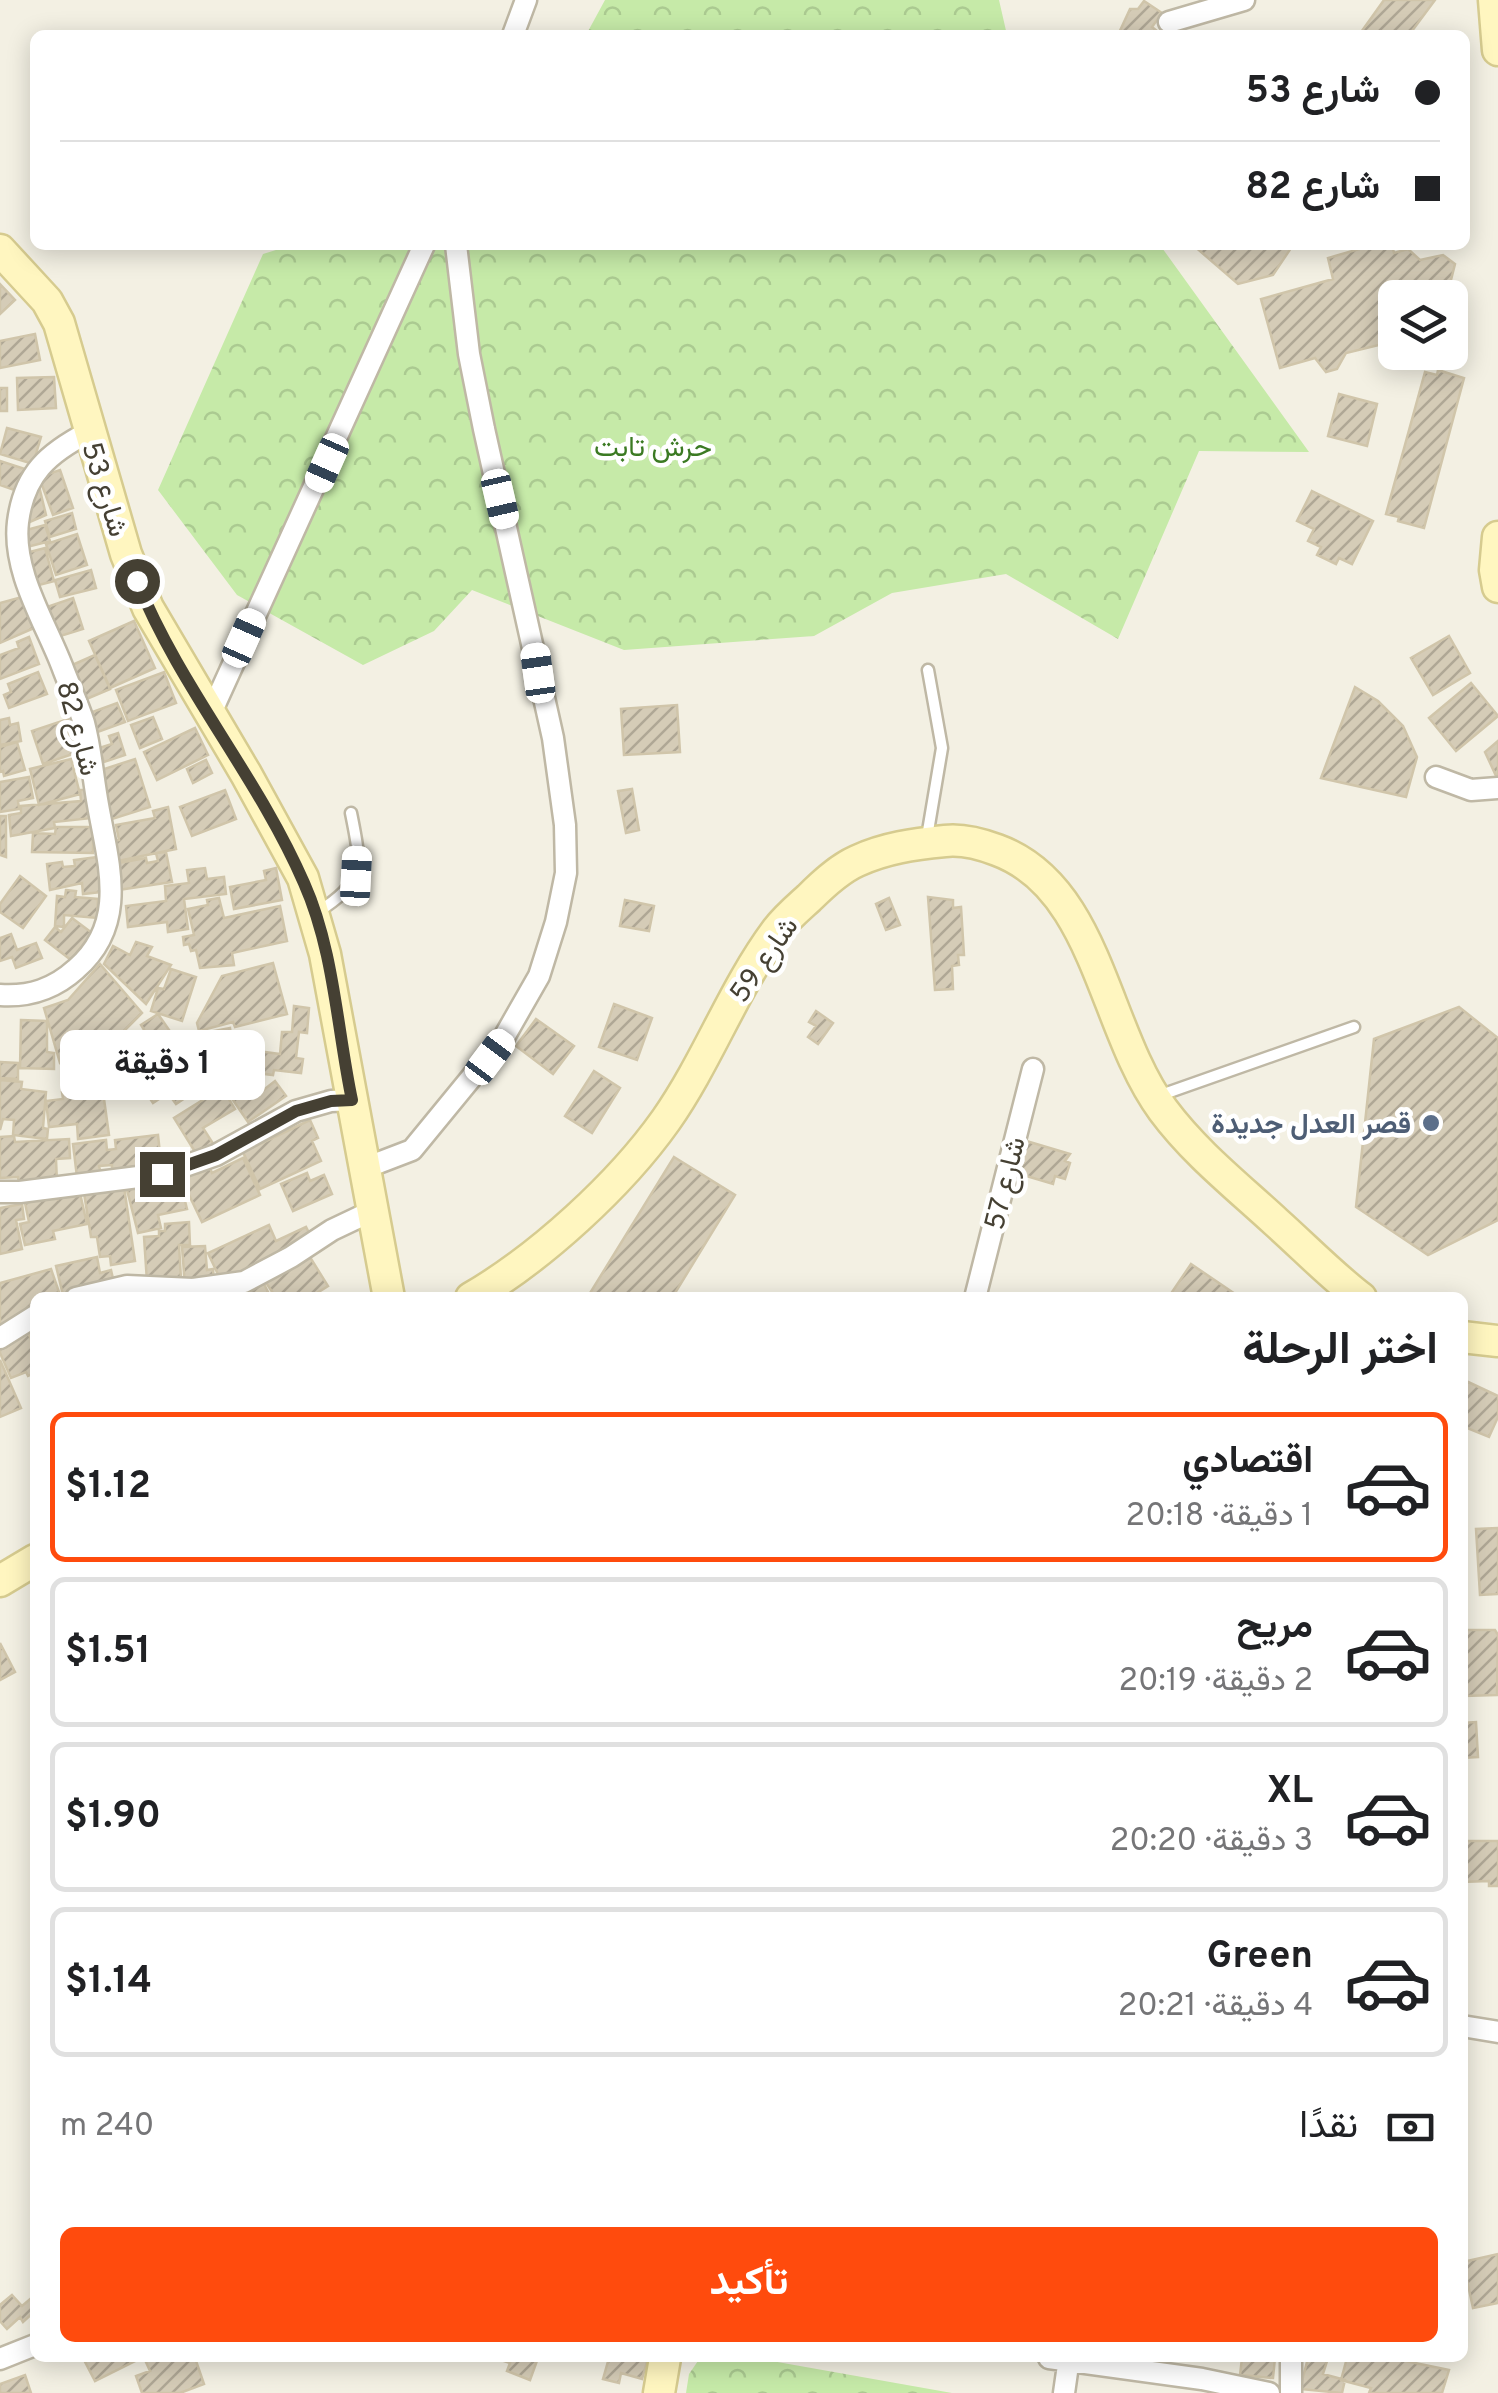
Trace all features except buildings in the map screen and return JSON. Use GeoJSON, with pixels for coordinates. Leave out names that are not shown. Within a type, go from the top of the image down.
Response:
{"type":"FeatureCollection","features":[{"type":"Feature","properties":{"kind":"street"},"geometry":{"type":"LineString","coordinates":[[516,30],[526,0]]}},
{"type":"Feature","properties":{"kind":"street"},"geometry":{"type":"LineString","coordinates":[[1169,22],[1244,0]]}},
{"type":"Feature","properties":{"kind":"street"},"geometry":{"type":"LineString","coordinates":[[1495,5],[1498,50]]}},
{"type":"Feature","properties":{"kind":"street","name":"شارع 53"},"geometry":{"type":"LineString","coordinates":[[0,250],[46,302],[59,323],[126,554],[148,608],[246,774],[296,866],[315,913],[389,1292]]}},
{"type":"Feature","properties":{"kind":"street"},"geometry":{"type":"LineString","coordinates":[[210,715],[422,250]]}},
{"type":"Feature","properties":{"kind":"street"},"geometry":{"type":"LineString","coordinates":[[365,1168],[412,1150],[503,1038],[539,976],[566,873],[565,824],[554,738],[480,411],[457,250]]}},
{"type":"Feature","properties":{"kind":"street","name":"شارع 82"},"geometry":{"type":"LineString","coordinates":[[0,995],[39,992],[73,972],[96,945],[108,912],[110,856],[84,723],[35,604],[18,540],[28,480],[54,454],[89,432]]}},
{"type":"Feature","properties":{"kind":"street"},"geometry":{"type":"LineString","coordinates":[[1498,537],[1498,587]]}},
{"type":"Feature","properties":{"kind":"street"},"geometry":{"type":"LineString","coordinates":[[1436,776],[1471,790],[1498,788]]}},
{"type":"Feature","properties":{"kind":"street","name":"شارع 59"},"geometry":{"type":"LineString","coordinates":[[481,1292],[553,1240],[637,1156],[667,1118],[778,928],[825,882],[854,862],[898,846],[954,840],[985,845],[1018,857],[1042,876],[1081,930],[1126,1044],[1155,1097],[1196,1148],[1354,1292]]}},
{"type":"Feature","properties":{"kind":"street","name":"شارع 57"},"geometry":{"type":"LineString","coordinates":[[977,1292],[1033,1069]]}},
{"type":"Feature","properties":{"kind":"street"},"geometry":{"type":"LineString","coordinates":[[0,1192],[162,1174],[216,1155],[296,1111],[331,1101],[352,1100]]}},
{"type":"Feature","properties":{"kind":"street"},"geometry":{"type":"LineString","coordinates":[[102,1292],[127,1286],[193,1289],[244,1282],[372,1211]]}},
{"type":"Feature","properties":{"kind":"street"},"geometry":{"type":"LineString","coordinates":[[0,1338],[30,1319]]}},
{"type":"Feature","properties":{"kind":"street"},"geometry":{"type":"LineString","coordinates":[[1468,1338],[1498,1341]]}},
{"type":"Feature","properties":{"kind":"street"},"geometry":{"type":"LineString","coordinates":[[0,1581],[30,1563]]}},
{"type":"Feature","properties":{"kind":"street"},"geometry":{"type":"LineString","coordinates":[[1468,2027],[1498,2032]]}},
{"type":"Feature","properties":{"kind":"street"},"geometry":{"type":"LineString","coordinates":[[0,2360],[30,2348]]}},
{"type":"Feature","properties":{"kind":"street"},"geometry":{"type":"LineString","coordinates":[[660,2393],[664,2362]]}},
{"type":"Feature","properties":{"kind":"street"},"geometry":{"type":"LineString","coordinates":[[1062,2362],[1064,2393]]}},
{"type":"Feature","properties":{"kind":"street"},"geometry":{"type":"LineString","coordinates":[[1090,2362],[1202,2378],[1270,2393]]}},
{"type":"Feature","properties":{"kind":"street"},"geometry":{"type":"LineString","coordinates":[[1291,2362],[1291,2393]]}},
{"type":"Feature","properties":{"kind":"lane"},"geometry":{"type":"LineString","coordinates":[[926,843],[942,748],[928,670]]}},
{"type":"Feature","properties":{"kind":"lane"},"geometry":{"type":"LineString","coordinates":[[315,913],[346,892],[356,876],[358,846],[351,813]]}},
{"type":"Feature","properties":{"kind":"lane"},"geometry":{"type":"LineString","coordinates":[[1155,1097],[1354,1027]]}},
{"type":"Feature","properties":{"kind":"green space"},"geometry":{"type":"Polygon","coordinates":[[[605,0],[999,0],[1006,30],[589,30],[605,0]]]}},
{"type":"Feature","properties":{"kind":"green space","name":"حرش تابت"},"geometry":{"type":"Polygon","coordinates":[[[276,250],[1164,250],[1309,452],[1199,451],[1118,639],[1006,574],[892,593],[814,636],[624,650],[472,590],[434,631],[363,665],[237,595],[158,490],[263,254],[276,250]]]}},
{"type":"Feature","properties":{"kind":"green space"},"geometry":{"type":"Polygon","coordinates":[[[697,2362],[778,2362],[952,2393],[686,2393],[689,2374],[697,2362]]]}},
{"type":"Feature","properties":{"kind":"place","name":"قصر العدل جديدة"},"geometry":{"type":"Point","coordinates":[1431,1123]}},
{"type":"Feature","properties":{"kind":"route"},"geometry":{"type":"LineString","coordinates":[[137,581],[166,642],[303,878],[326,954],[352,1100],[331,1101],[296,1111],[216,1155],[162,1174]]}}]}
